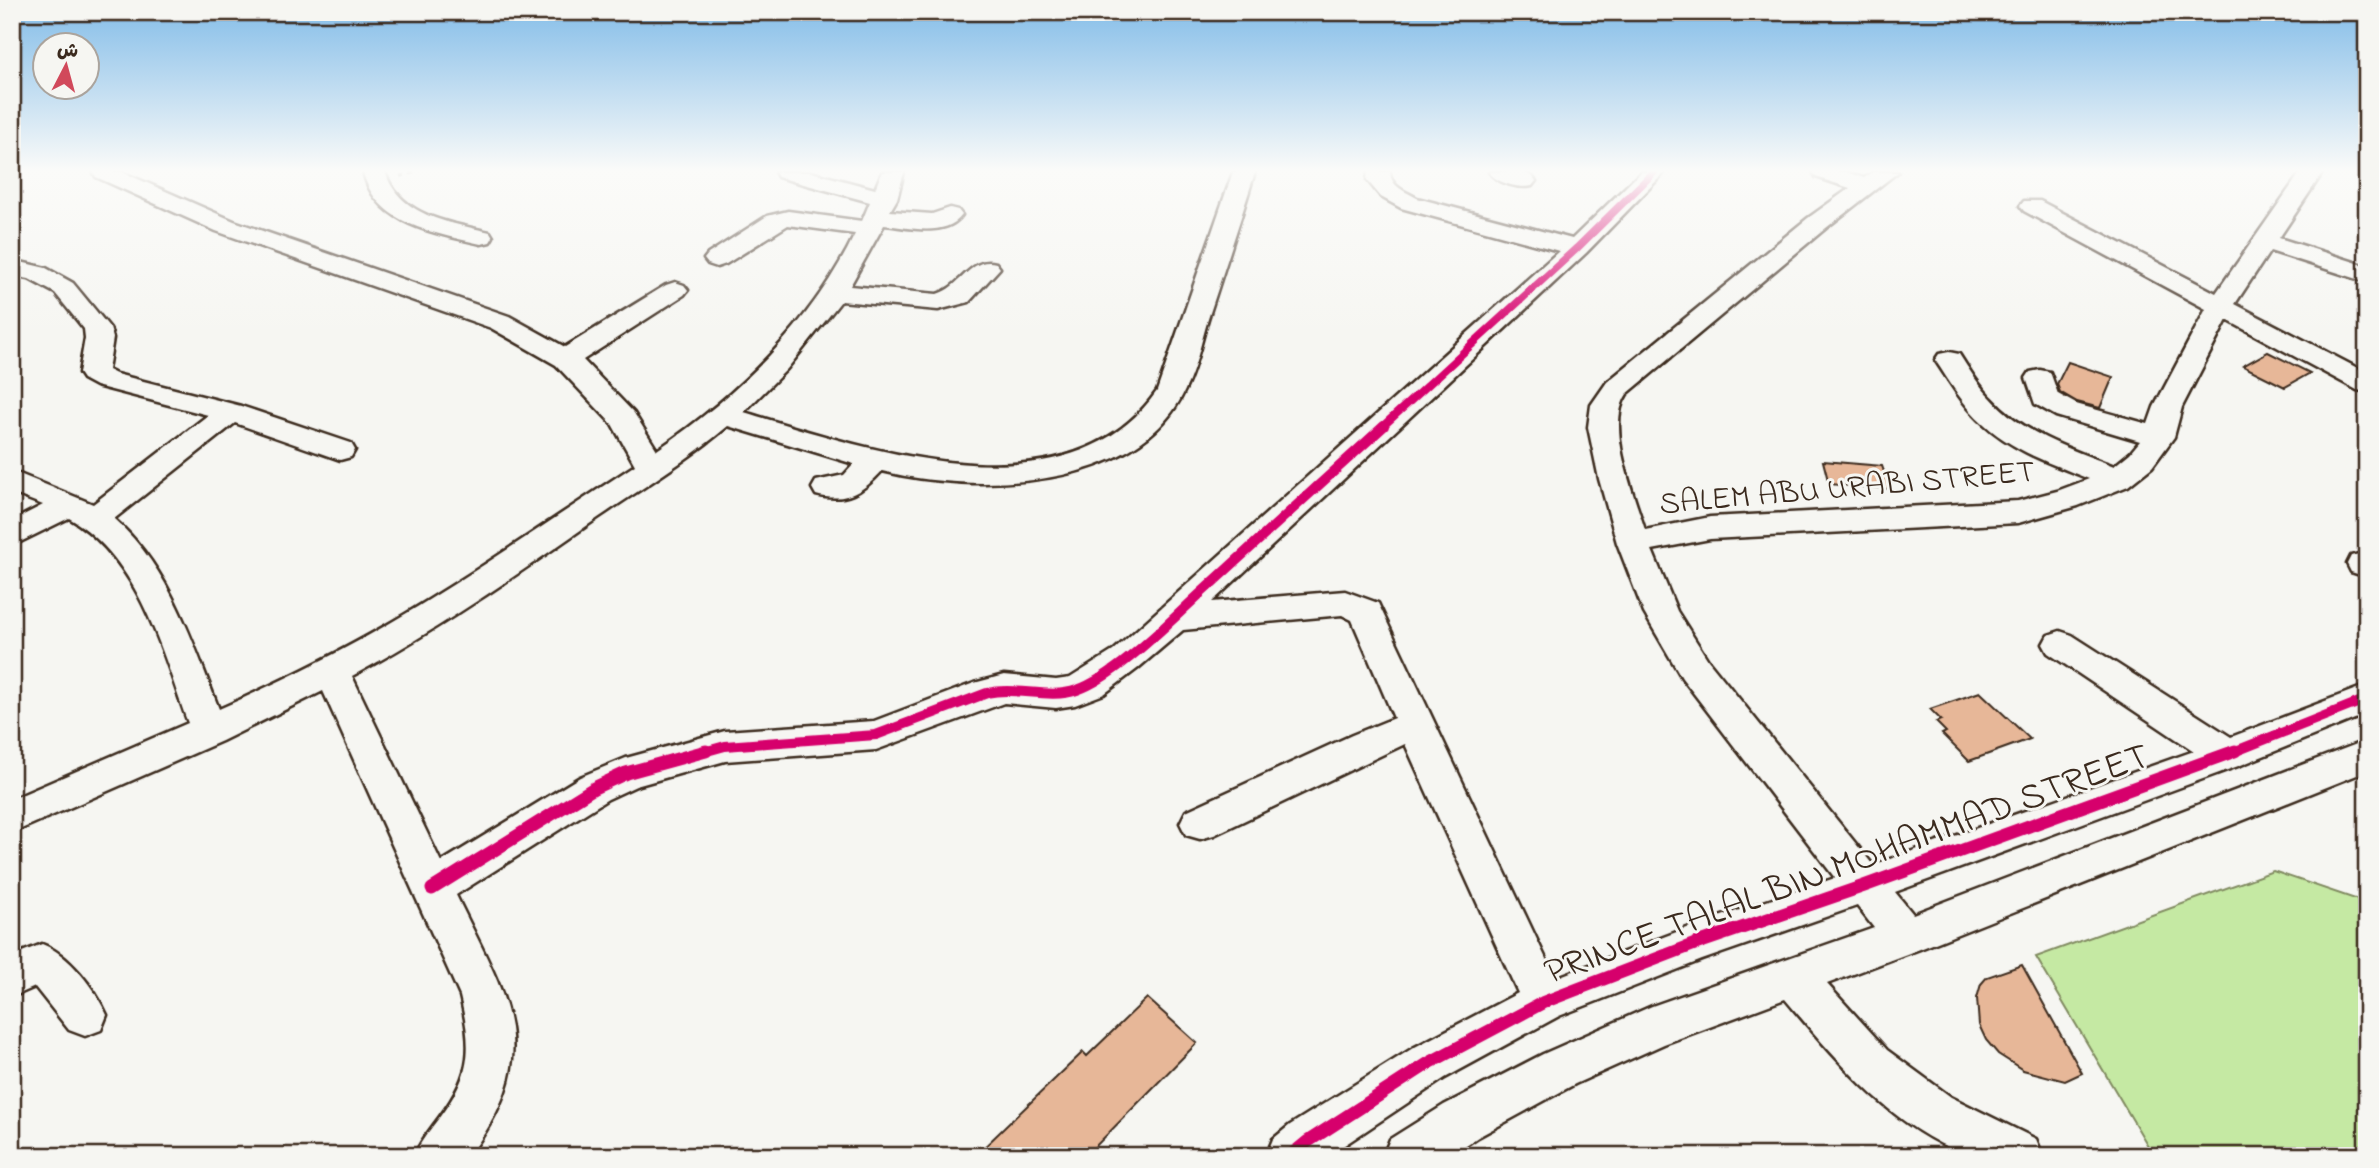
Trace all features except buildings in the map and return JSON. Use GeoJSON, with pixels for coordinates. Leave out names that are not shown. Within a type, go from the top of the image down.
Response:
{"type":"FeatureCollection","features":[{"type":"Feature","properties":{"kind":"street"},"geometry":{"type":"LineString","coordinates":[[226,227],[500,322],[566,359],[624,419],[651,466]]}},
{"type":"Feature","properties":{"kind":"street"},"geometry":{"type":"LineString","coordinates":[[441,227],[481,237]]}},
{"type":"Feature","properties":{"kind":"street"},"geometry":{"type":"LineString","coordinates":[[717,259],[767,227]]}},
{"type":"Feature","properties":{"kind":"street"},"geometry":{"type":"LineString","coordinates":[[12,817],[209,731],[332,671],[470,591],[724,415],[797,341],[834,292],[869,227]]}},
{"type":"Feature","properties":{"kind":"street"},"geometry":{"type":"LineString","coordinates":[[724,415],[875,461],[1015,475],[1060,467],[1111,449],[1140,432],[1159,411],[1171,391],[1226,227]]}},
{"type":"Feature","properties":{"kind":"street"},"geometry":{"type":"LineString","coordinates":[[1497,227],[1577,248]]}},
{"type":"Feature","properties":{"kind":"street"},"geometry":{"type":"LineString","coordinates":[[432,889],[594,788],[626,773],[663,761],[725,746],[876,736],[952,705],[1004,690],[1056,694],[1091,684],[1174,618],[1599,227]]}},
{"type":"Feature","properties":{"kind":"street"},"geometry":{"type":"LineString","coordinates":[[1817,227],[1644,363],[1617,388],[1605,405],[1603,427],[1614,479],[1633,543],[1661,614],[1695,669],[1905,936]]}},
{"type":"Feature","properties":{"kind":"street"},"geometry":{"type":"LineString","coordinates":[[2071,227],[2367,384]]}},
{"type":"Feature","properties":{"kind":"street","name":"SALEM ABU URABI STREET"},"geometry":{"type":"LineString","coordinates":[[1633,543],[1710,528],[2018,512],[2067,499],[2117,479],[2141,460],[2158,437],[2168,407],[2220,306],[2276,227]]}},
{"type":"Feature","properties":{"kind":"street"},"geometry":{"type":"LineString","coordinates":[[2266,242],[2367,274]]}},
{"type":"Feature","properties":{"kind":"street"},"geometry":{"type":"LineString","coordinates":[[12,268],[37,273],[64,288],[97,328],[99,338],[93,373],[106,380],[231,412],[341,450]]}},
{"type":"Feature","properties":{"kind":"street"},"geometry":{"type":"LineString","coordinates":[[834,292],[939,302],[960,296],[987,268]]}},
{"type":"Feature","properties":{"kind":"street"},"geometry":{"type":"LineString","coordinates":[[566,359],[675,290]]}},
{"type":"Feature","properties":{"kind":"street"},"geometry":{"type":"LineString","coordinates":[[1949,360],[1981,406],[2003,424],[2032,442],[2117,479]]}},
{"type":"Feature","properties":{"kind":"street"},"geometry":{"type":"LineString","coordinates":[[2040,378],[2045,398],[2066,410],[2158,437]]}},
{"type":"Feature","properties":{"kind":"street"},"geometry":{"type":"LineString","coordinates":[[12,535],[80,513],[231,412]]}},
{"type":"Feature","properties":{"kind":"street"},"geometry":{"type":"LineString","coordinates":[[827,488],[853,484],[875,461]]}},
{"type":"Feature","properties":{"kind":"street"},"geometry":{"type":"LineString","coordinates":[[12,481],[80,513],[133,559],[149,582],[209,731]]}},
{"type":"Feature","properties":{"kind":"street"},"geometry":{"type":"LineString","coordinates":[[1174,618],[1345,603],[1366,611],[1415,725],[1544,1002]]}},
{"type":"Feature","properties":{"kind":"street"},"geometry":{"type":"LineString","coordinates":[[2060,644],[2228,754]]}},
{"type":"Feature","properties":{"kind":"street"},"geometry":{"type":"LineString","coordinates":[[332,671],[482,996],[492,1036],[489,1070],[477,1101],[455,1137],[438,1156]]}},
{"type":"Feature","properties":{"kind":"street","name":"PRINCE TALAL BIN MOHAMMAD STREET"},"geometry":{"type":"LineString","coordinates":[[1290,1156],[1307,1142],[1429,1063],[1544,1002],[1695,944],[1864,887],[2228,754],[2367,699]]}},
{"type":"Feature","properties":{"kind":"street"},"geometry":{"type":"LineString","coordinates":[[1200,823],[1364,745],[1415,725]]}},
{"type":"Feature","properties":{"kind":"street"},"geometry":{"type":"LineString","coordinates":[[1407,1156],[1461,1121],[1559,1069],[1652,1027],[1905,936],[2367,755]]}},
{"type":"Feature","properties":{"kind":"street"},"geometry":{"type":"LineString","coordinates":[[12,977],[42,963],[85,1015]]}},
{"type":"Feature","properties":{"kind":"street"},"geometry":{"type":"LineString","coordinates":[[1791,975],[1871,1065],[1935,1113],[2019,1156]]}},
{"type":"Feature","properties":{"kind":"green space"},"geometry":{"type":"Polygon","coordinates":[[[2273,871],[2367,903],[2367,1156],[2154,1156],[2036,957],[2273,871]]]}},
{"type":"Feature","properties":{"kind":"cycle path"},"geometry":{"type":"LineString","coordinates":[[432,889],[594,788],[626,773],[725,746],[876,735],[1004,689],[1056,694],[1075,691],[1091,684],[1125,660],[1174,618],[1599,227]]}},
{"type":"Feature","properties":{"kind":"cycle path"},"geometry":{"type":"LineString","coordinates":[[1290,1156],[1307,1142],[1429,1063],[1544,1002],[1695,944],[1864,886],[2228,754],[2367,699]]}}]}
